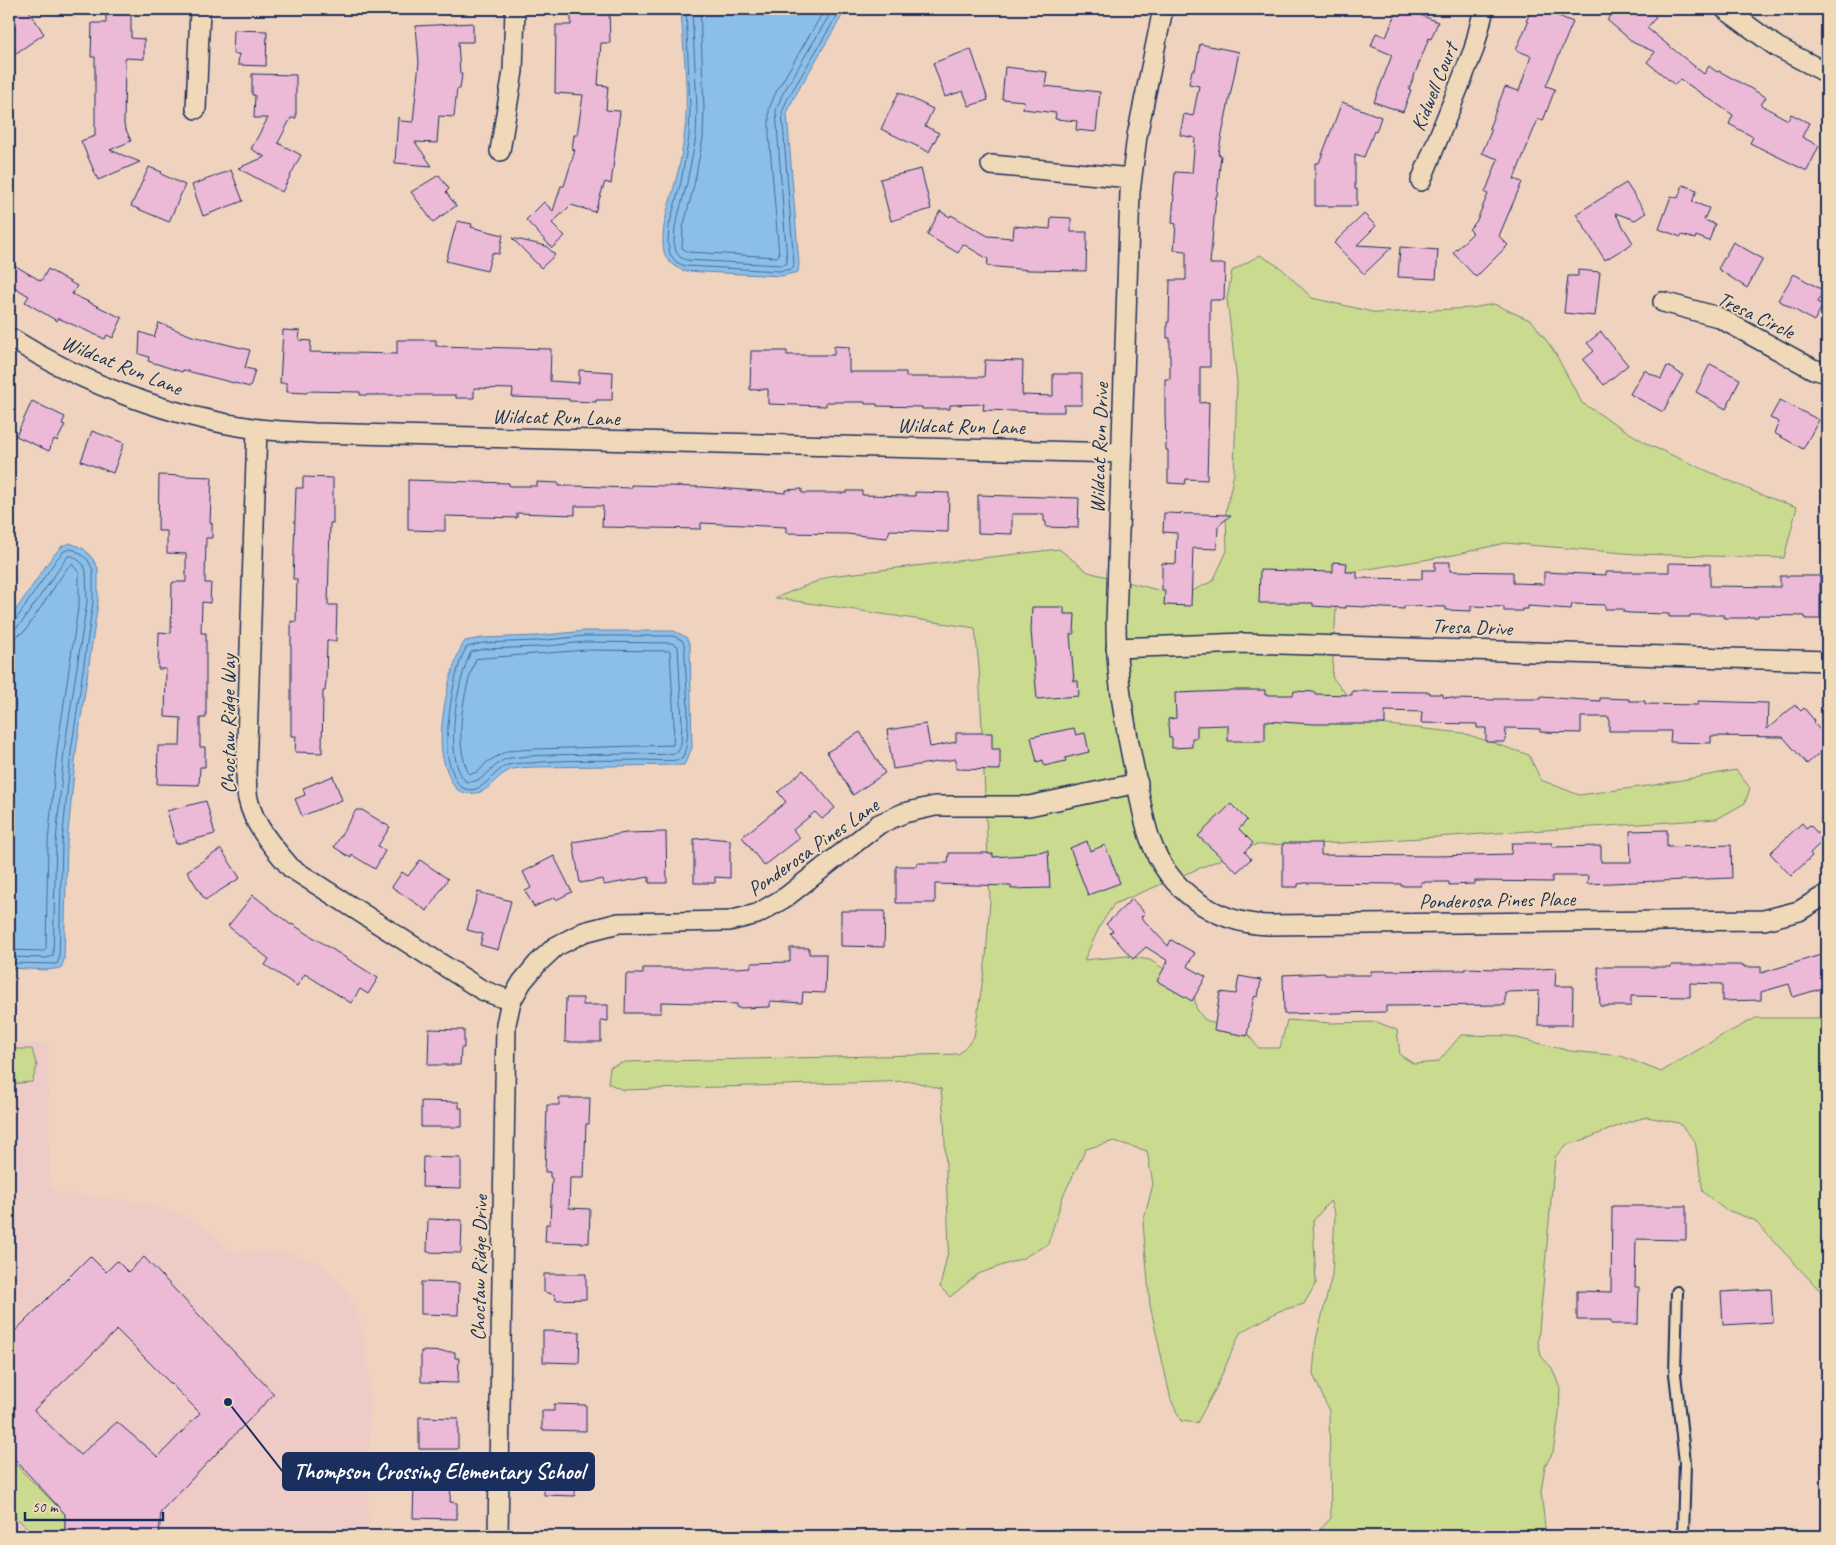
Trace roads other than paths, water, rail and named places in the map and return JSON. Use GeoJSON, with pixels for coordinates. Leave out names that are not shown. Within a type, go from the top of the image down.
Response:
{"type":"FeatureCollection","features":[{"type":"Feature","properties":{"kind":"street"},"geometry":{"type":"LineString","coordinates":[[196,109],[200,9]]}},
{"type":"Feature","properties":{"kind":"street"},"geometry":{"type":"LineString","coordinates":[[500,151],[513,71],[515,9]]}},
{"type":"Feature","properties":{"kind":"street","name":"Wildcat Run Drive"},"geometry":{"type":"LineString","coordinates":[[1163,9],[1138,129],[1132,178],[1121,453],[1116,648],[1121,701],[1149,837],[1164,869],[1174,881]]}},
{"type":"Feature","properties":{"kind":"street","name":"Kidwell Court"},"geometry":{"type":"LineString","coordinates":[[1421,181],[1474,49],[1484,9]]}},
{"type":"Feature","properties":{"kind":"street"},"geometry":{"type":"LineString","coordinates":[[1725,9],[1778,47],[1827,73]]}},
{"type":"Feature","properties":{"kind":"street"},"geometry":{"type":"LineString","coordinates":[[991,165],[1132,178]]}},
{"type":"Feature","properties":{"kind":"street","name":"Tresa Circle"},"geometry":{"type":"LineString","coordinates":[[1663,302],[1718,317],[1813,369],[1827,373]]}},
{"type":"Feature","properties":{"kind":"street","name":"Wildcat Run Lane"},"geometry":{"type":"LineString","coordinates":[[9,337],[80,376],[128,396],[185,415],[257,429],[315,433],[1121,453]]}},
{"type":"Feature","properties":{"kind":"street","name":"Choctaw Ridge Way"},"geometry":{"type":"LineString","coordinates":[[257,429],[246,775],[248,798],[257,824],[291,868],[482,990],[511,1001]]}},
{"type":"Feature","properties":{"kind":"street","name":"Tresa Drive"},"geometry":{"type":"LineString","coordinates":[[1116,648],[1244,643],[1827,661]]}},
{"type":"Feature","properties":{"kind":"street","name":"Ponderosa Pines Lane"},"geometry":{"type":"LineString","coordinates":[[511,1001],[522,982],[537,964],[555,947],[584,932],[619,923],[729,921],[757,914],[786,898],[879,824],[904,813],[935,806],[1029,806],[1138,783]]}},
{"type":"Feature","properties":{"kind":"street","name":"Ponderosa Pines Place"},"geometry":{"type":"LineString","coordinates":[[1174,881],[1193,900],[1216,914],[1255,925],[1764,920],[1799,912],[1827,894]]}},
{"type":"Feature","properties":{"kind":"street","name":"Choctaw Ridge Drive"},"geometry":{"type":"LineString","coordinates":[[498,1536],[506,1024],[511,1001]]}},
{"type":"Feature","properties":{"kind":"lane"},"geometry":{"type":"LineString","coordinates":[[1677,1292],[1675,1374],[1685,1462],[1683,1536]]}},
{"type":"Feature","properties":{"kind":"water"},"geometry":{"type":"Polygon","coordinates":[[[681,9],[846,9],[792,101],[787,114],[799,264],[798,272],[781,276],[684,271],[671,263],[664,253],[664,228],[679,167],[686,123],[681,9]]]}},
{"type":"Feature","properties":{"kind":"water"},"geometry":{"type":"Polygon","coordinates":[[[70,543],[84,549],[98,568],[98,603],[76,752],[67,843],[64,960],[61,968],[46,970],[9,968],[9,620],[52,557],[62,546],[70,543]]]}},
{"type":"Feature","properties":{"kind":"water"},"geometry":{"type":"Polygon","coordinates":[[[584,631],[674,631],[686,637],[690,645],[692,748],[684,765],[517,768],[502,775],[480,792],[466,793],[458,790],[451,781],[446,769],[441,742],[446,695],[455,664],[465,641],[482,638],[537,636],[584,631]]]}},
{"type":"Feature","properties":{"kind":"place","name":"Thompson Crossing Elementary School"},"geometry":{"type":"Point","coordinates":[228,1402]}}]}
